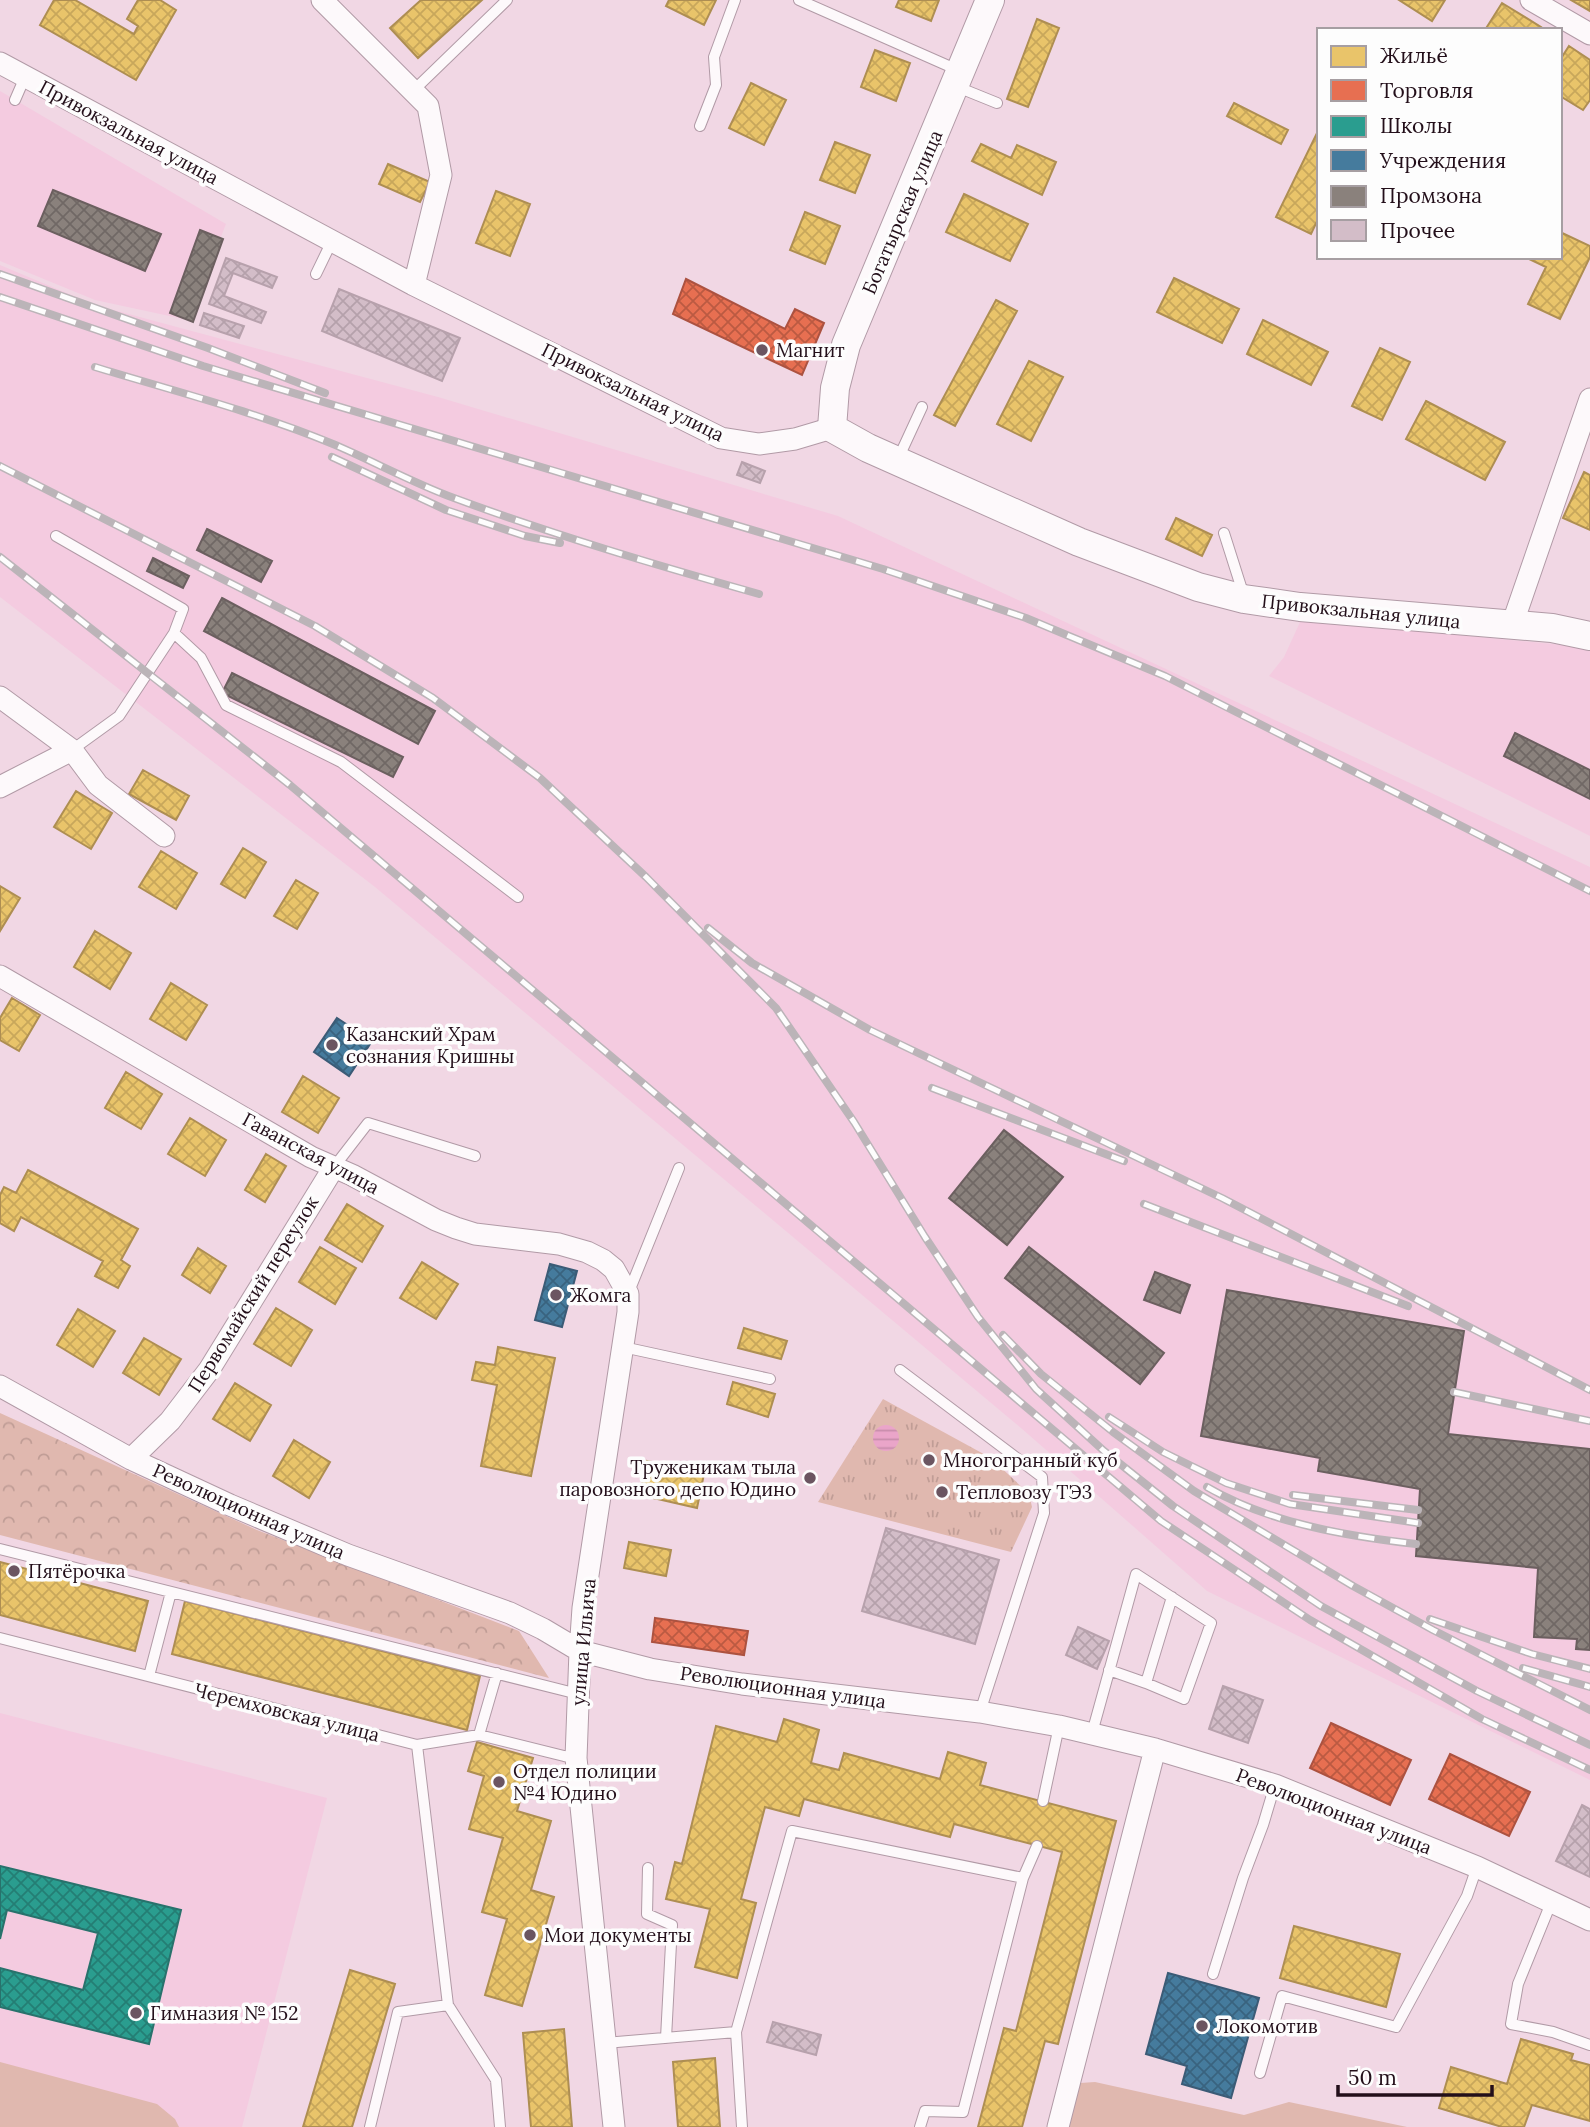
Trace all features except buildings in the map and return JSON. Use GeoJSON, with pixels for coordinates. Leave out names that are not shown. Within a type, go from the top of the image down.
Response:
{"type":"FeatureCollection","features":[{"type":"Feature","properties":{"kind":"main road","name":"Богатырская улица"},"geometry":{"type":"LineString","coordinates":[[832,428],[835,388],[846,345],[990,0]]}},
{"type":"Feature","properties":{"kind":"main road","name":"Привокзальная улица"},"geometry":{"type":"LineString","coordinates":[[832,428],[897,461],[1079,542],[1198,587],[1300,607],[1552,628],[1590,636]]}},
{"type":"Feature","properties":{"kind":"street"},"geometry":{"type":"LineString","coordinates":[[323,0],[428,106],[441,176],[414,285]]}},
{"type":"Feature","properties":{"kind":"street"},"geometry":{"type":"LineString","coordinates":[[1531,0],[1590,34]]}},
{"type":"Feature","properties":{"kind":"street","name":"Привокзальная улица"},"geometry":{"type":"LineString","coordinates":[[0,63],[414,285],[721,438],[759,444],[795,439],[832,428]]}},
{"type":"Feature","properties":{"kind":"street"},"geometry":{"type":"LineString","coordinates":[[1512,625],[1590,399]]}},
{"type":"Feature","properties":{"kind":"street"},"geometry":{"type":"LineString","coordinates":[[0,697],[72,750],[98,785],[164,836]]}},
{"type":"Feature","properties":{"kind":"street"},"geometry":{"type":"LineString","coordinates":[[0,787],[72,750]]}},
{"type":"Feature","properties":{"kind":"street","name":"Гаванская улица"},"geometry":{"type":"LineString","coordinates":[[0,976],[312,1157],[456,1228],[475,1234],[559,1244],[587,1252],[604,1260],[614,1269],[628,1294]]}},
{"type":"Feature","properties":{"kind":"street","name":"Первомайский переулок"},"geometry":{"type":"LineString","coordinates":[[131,1459],[170,1421],[209,1370],[334,1167]]}},
{"type":"Feature","properties":{"kind":"street","name":"улица Ильича"},"geometry":{"type":"LineString","coordinates":[[614,2127],[576,1758],[583,1608],[623,1347],[628,1294]]}},
{"type":"Feature","properties":{"kind":"street","name":"Революционная улица"},"geometry":{"type":"LineString","coordinates":[[0,1386],[131,1459],[230,1505],[348,1555],[510,1613],[580,1651],[650,1669],[742,1684],[980,1712],[1059,1726],[1155,1749],[1275,1785],[1477,1867],[1590,1920]]}},
{"type":"Feature","properties":{"kind":"street"},"geometry":{"type":"LineString","coordinates":[[1058,2127],[1155,1749]]}},
{"type":"Feature","properties":{"kind":"lane"},"geometry":{"type":"LineString","coordinates":[[413,91],[508,0]]}},
{"type":"Feature","properties":{"kind":"lane"},"geometry":{"type":"LineString","coordinates":[[700,125],[716,85],[714,57],[735,0]]}},
{"type":"Feature","properties":{"kind":"lane"},"geometry":{"type":"LineString","coordinates":[[799,0],[958,78],[997,103]]}},
{"type":"Feature","properties":{"kind":"lane"},"geometry":{"type":"LineString","coordinates":[[15,100],[25,77]]}},
{"type":"Feature","properties":{"kind":"lane"},"geometry":{"type":"LineString","coordinates":[[316,274],[332,241]]}},
{"type":"Feature","properties":{"kind":"lane"},"geometry":{"type":"LineString","coordinates":[[897,461],[922,407]]}},
{"type":"Feature","properties":{"kind":"lane"},"geometry":{"type":"LineString","coordinates":[[1224,533],[1244,598]]}},
{"type":"Feature","properties":{"kind":"lane"},"geometry":{"type":"LineString","coordinates":[[56,536],[183,609],[174,633],[119,716],[72,750]]}},
{"type":"Feature","properties":{"kind":"lane"},"geometry":{"type":"LineString","coordinates":[[174,633],[201,658],[226,705],[341,762],[518,897]]}},
{"type":"Feature","properties":{"kind":"lane","name":"Первомайский переулок"},"geometry":{"type":"LineString","coordinates":[[334,1167],[368,1124],[475,1156]]}},
{"type":"Feature","properties":{"kind":"lane","name":"улица Ильича"},"geometry":{"type":"LineString","coordinates":[[628,1294],[679,1168]]}},
{"type":"Feature","properties":{"kind":"lane"},"geometry":{"type":"LineString","coordinates":[[623,1347],[770,1379]]}},
{"type":"Feature","properties":{"kind":"lane"},"geometry":{"type":"LineString","coordinates":[[900,1370],[1042,1477],[1044,1513],[980,1712]]}},
{"type":"Feature","properties":{"kind":"lane"},"geometry":{"type":"LineString","coordinates":[[0,1549],[578,1694]]}},
{"type":"Feature","properties":{"kind":"lane"},"geometry":{"type":"LineString","coordinates":[[1092,1733],[1109,1670],[1136,1574],[1211,1623],[1184,1699],[1109,1670]]}},
{"type":"Feature","properties":{"kind":"lane"},"geometry":{"type":"LineString","coordinates":[[149,1676],[171,1592]]}},
{"type":"Feature","properties":{"kind":"lane"},"geometry":{"type":"LineString","coordinates":[[1146,1683],[1172,1597]]}},
{"type":"Feature","properties":{"kind":"lane","name":"Черемховская улица"},"geometry":{"type":"LineString","coordinates":[[0,1638],[417,1745],[479,1735],[576,1758]]}},
{"type":"Feature","properties":{"kind":"lane"},"geometry":{"type":"LineString","coordinates":[[479,1735],[497,1673]]}},
{"type":"Feature","properties":{"kind":"lane"},"geometry":{"type":"LineString","coordinates":[[1043,1801],[1059,1726]]}},
{"type":"Feature","properties":{"kind":"lane"},"geometry":{"type":"LineString","coordinates":[[417,1745],[448,2005],[496,2080],[500,2127]]}},
{"type":"Feature","properties":{"kind":"lane"},"geometry":{"type":"LineString","coordinates":[[1213,1974],[1275,1785]]}},
{"type":"Feature","properties":{"kind":"lane"},"geometry":{"type":"LineString","coordinates":[[742,2127],[736,2032],[792,1831],[1023,1878]]}},
{"type":"Feature","properties":{"kind":"lane"},"geometry":{"type":"LineString","coordinates":[[920,2127],[925,2111],[963,2112],[1023,1878],[1037,1846]]}},
{"type":"Feature","properties":{"kind":"lane"},"geometry":{"type":"LineString","coordinates":[[1259,2073],[1282,1996],[1396,2027],[1467,1896],[1477,1867]]}},
{"type":"Feature","properties":{"kind":"lane"},"geometry":{"type":"LineString","coordinates":[[648,1868],[647,1914],[672,1925],[666,2038]]}},
{"type":"Feature","properties":{"kind":"lane"},"geometry":{"type":"LineString","coordinates":[[1551,1903],[1518,1984],[1511,2024],[1553,2032],[1590,2045]]}},
{"type":"Feature","properties":{"kind":"lane"},"geometry":{"type":"LineString","coordinates":[[370,2127],[398,2012],[448,2005]]}},
{"type":"Feature","properties":{"kind":"lane"},"geometry":{"type":"LineString","coordinates":[[605,2043],[736,2032]]}},
{"type":"Feature","properties":{"kind":"shaded area"},"geometry":{"type":"Polygon","coordinates":[[[0,91],[226,224],[188,320],[95,300],[0,261],[0,91]]]}},
{"type":"Feature","properties":{"kind":"shaded area"},"geometry":{"type":"Polygon","coordinates":[[[0,265],[95,305],[438,397],[838,516],[1590,867],[1590,1780],[1207,1591],[1021,1428],[375,887],[0,597],[0,265]]]}},
{"type":"Feature","properties":{"kind":"shaded area"},"geometry":{"type":"Polygon","coordinates":[[[1301,620],[1573,646],[1590,651],[1590,836],[1269,676],[1284,657],[1301,620]]]}},
{"type":"Feature","properties":{"kind":"shaded area"},"geometry":{"type":"Polygon","coordinates":[[[886,1425],[895,1429],[899,1438],[895,1447],[886,1451],[877,1447],[873,1438],[877,1429],[886,1425]]]}},
{"type":"Feature","properties":{"kind":"shaded area","name":"Гимназия № 152"},"geometry":{"type":"Polygon","coordinates":[[[0,1713],[327,1798],[242,2127],[0,2127],[0,1713]]]}},
{"type":"Feature","properties":{"kind":"green space"},"geometry":{"type":"Polygon","coordinates":[[[883,1399],[991,1458],[1029,1494],[1032,1507],[1011,1552],[818,1502],[883,1399]]]}},
{"type":"Feature","properties":{"kind":"green space"},"geometry":{"type":"Polygon","coordinates":[[[0,1413],[257,1530],[519,1631],[549,1678],[0,1535],[0,1413]]]}},
{"type":"Feature","properties":{"kind":"green space"},"geometry":{"type":"Polygon","coordinates":[[[0,2062],[157,2104],[175,2119],[179,2127],[0,2127],[0,2062]]]}},
{"type":"Feature","properties":{"kind":"green space"},"geometry":{"type":"Polygon","coordinates":[[[1095,2082],[1244,2115],[1289,2102],[1407,2127],[1066,2127],[1080,2083],[1095,2082]]]}},
{"type":"Feature","properties":{"kind":"railway"},"geometry":{"type":"LineString","coordinates":[[0,274],[325,393]]}},
{"type":"Feature","properties":{"kind":"railway"},"geometry":{"type":"LineString","coordinates":[[0,297],[203,366],[883,569],[1026,618],[1165,676],[1590,891]]}},
{"type":"Feature","properties":{"kind":"railway"},"geometry":{"type":"LineString","coordinates":[[95,367],[215,402],[304,432],[439,492],[529,525],[759,594]]}},
{"type":"Feature","properties":{"kind":"railway"},"geometry":{"type":"LineString","coordinates":[[332,457],[446,510],[525,536],[560,543]]}},
{"type":"Feature","properties":{"kind":"railway"},"geometry":{"type":"LineString","coordinates":[[0,466],[315,626],[433,698],[540,778],[646,877],[776,1008],[854,1122],[978,1317],[1036,1389],[1104,1451],[1173,1506],[1321,1606],[1477,1691],[1590,1745]]}},
{"type":"Feature","properties":{"kind":"railway"},"geometry":{"type":"LineString","coordinates":[[0,557],[290,785],[1161,1521],[1310,1620],[1482,1719],[1590,1770]]}},
{"type":"Feature","properties":{"kind":"railway"},"geometry":{"type":"LineString","coordinates":[[708,928],[752,963],[870,1030],[1222,1198],[1590,1390]]}},
{"type":"Feature","properties":{"kind":"railway"},"geometry":{"type":"LineString","coordinates":[[932,1088],[1124,1161]]}},
{"type":"Feature","properties":{"kind":"railway"},"geometry":{"type":"LineString","coordinates":[[1144,1204],[1408,1306]]}},
{"type":"Feature","properties":{"kind":"railway"},"geometry":{"type":"LineString","coordinates":[[1003,1335],[1041,1374],[1113,1432],[1194,1491],[1353,1586],[1590,1710]]}},
{"type":"Feature","properties":{"kind":"railway"},"geometry":{"type":"LineString","coordinates":[[1454,1392],[1590,1421]]}},
{"type":"Feature","properties":{"kind":"railway"},"geometry":{"type":"LineString","coordinates":[[1109,1417],[1163,1452],[1226,1483],[1290,1504],[1418,1523]]}},
{"type":"Feature","properties":{"kind":"railway"},"geometry":{"type":"LineString","coordinates":[[1207,1487],[1282,1519],[1335,1532],[1416,1544]]}},
{"type":"Feature","properties":{"kind":"railway"},"geometry":{"type":"LineString","coordinates":[[1293,1495],[1418,1510]]}},
{"type":"Feature","properties":{"kind":"railway"},"geometry":{"type":"LineString","coordinates":[[1430,1619],[1532,1654],[1590,1669]]}},
{"type":"Feature","properties":{"kind":"railway"},"geometry":{"type":"LineString","coordinates":[[1523,1668],[1590,1687]]}},
{"type":"Feature","properties":{"kind":"place","name":"Магнит"},"geometry":{"type":"Point","coordinates":[762,350]}},
{"type":"Feature","properties":{"kind":"place","name":"Казанский Храм сознания Кришны"},"geometry":{"type":"Point","coordinates":[332,1045]}},
{"type":"Feature","properties":{"kind":"place","name":"Жомга"},"geometry":{"type":"Point","coordinates":[556,1295]}},
{"type":"Feature","properties":{"kind":"place","name":"Многогранный куб"},"geometry":{"type":"Point","coordinates":[929,1460]}},
{"type":"Feature","properties":{"kind":"place","name":"Труженикам тыла паровозного депо Юдино"},"geometry":{"type":"Point","coordinates":[810,1478]}},
{"type":"Feature","properties":{"kind":"place","name":"Тепловозу ТЭ3"},"geometry":{"type":"Point","coordinates":[942,1492]}},
{"type":"Feature","properties":{"kind":"place","name":"Пятёрочка"},"geometry":{"type":"Point","coordinates":[14,1571]}},
{"type":"Feature","properties":{"kind":"place","name":"Отдел полиции №4 Юдино"},"geometry":{"type":"Point","coordinates":[499,1782]}},
{"type":"Feature","properties":{"kind":"place","name":"Мои документы"},"geometry":{"type":"Point","coordinates":[530,1935]}},
{"type":"Feature","properties":{"kind":"place","name":"Гимназия № 152"},"geometry":{"type":"Point","coordinates":[136,2013]}},
{"type":"Feature","properties":{"kind":"place","name":"Локомотив"},"geometry":{"type":"Point","coordinates":[1202,2026]}}]}
